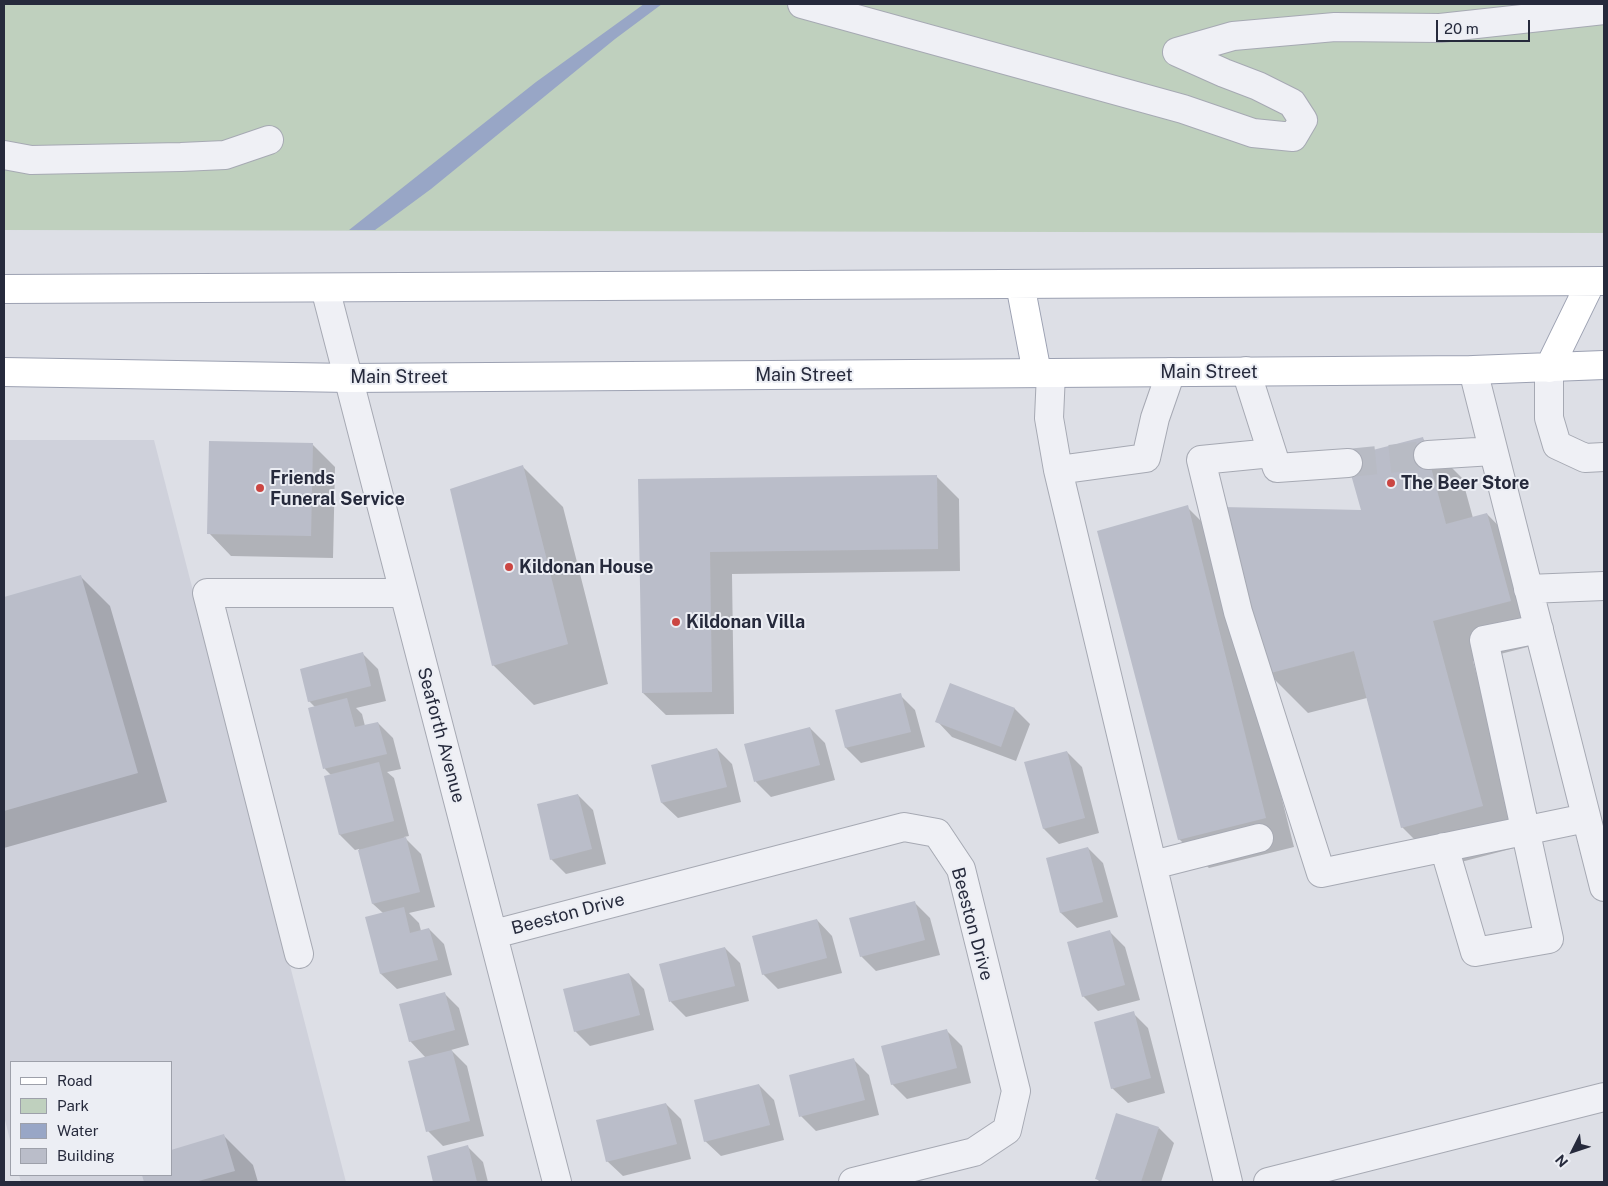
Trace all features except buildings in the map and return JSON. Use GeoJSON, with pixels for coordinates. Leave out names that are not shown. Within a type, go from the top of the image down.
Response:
{"type":"FeatureCollection","features":[{"type":"Feature","properties":{"kind":"main road"},"geometry":{"type":"LineString","coordinates":[[4,289],[1598,281],[1549,368]]}},
{"type":"Feature","properties":{"kind":"main road"},"geometry":{"type":"LineString","coordinates":[[1020,284],[1044,373]]}},
{"type":"Feature","properties":{"kind":"main road","name":"Main Street"},"geometry":{"type":"LineString","coordinates":[[4,372],[349,378],[1473,370],[1604,365]]}},
{"type":"Feature","properties":{"kind":"street"},"geometry":{"type":"LineString","coordinates":[[802,4],[1174,106],[1253,133],[1293,137],[1303,120],[1292,103],[1258,86],[1177,52],[1233,36],[1335,27],[1440,28],[1604,10]]}},
{"type":"Feature","properties":{"kind":"street"},"geometry":{"type":"LineString","coordinates":[[4,155],[31,160],[182,158],[225,155],[269,140]]}},
{"type":"Feature","properties":{"kind":"street","name":"Seaforth Avenue"},"geometry":{"type":"LineString","coordinates":[[325,288],[557,1182]]}},
{"type":"Feature","properties":{"kind":"street"},"geometry":{"type":"LineString","coordinates":[[1549,368],[1549,418],[1557,445],[1585,458],[1604,457]]}},
{"type":"Feature","properties":{"kind":"street"},"geometry":{"type":"LineString","coordinates":[[1473,370],[1604,887]]}},
{"type":"Feature","properties":{"kind":"street"},"geometry":{"type":"LineString","coordinates":[[1246,371],[1277,468],[1348,463]]}},
{"type":"Feature","properties":{"kind":"street"},"geometry":{"type":"LineString","coordinates":[[1058,470],[1146,458],[1155,418],[1171,372]]}},
{"type":"Feature","properties":{"kind":"street"},"geometry":{"type":"LineString","coordinates":[[1044,373],[1058,470],[1228,1182]]}},
{"type":"Feature","properties":{"kind":"street"},"geometry":{"type":"LineString","coordinates":[[1428,456],[1494,451]]}},
{"type":"Feature","properties":{"kind":"street"},"geometry":{"type":"LineString","coordinates":[[1272,453],[1201,460],[1238,612],[1322,873],[1586,818]]}},
{"type":"Feature","properties":{"kind":"street"},"geometry":{"type":"LineString","coordinates":[[1528,589],[1604,586]]}},
{"type":"Feature","properties":{"kind":"street"},"geometry":{"type":"LineString","coordinates":[[300,954],[207,593],[404,593]]}},
{"type":"Feature","properties":{"kind":"street"},"geometry":{"type":"LineString","coordinates":[[1444,848],[1475,952],[1548,939],[1484,640],[1539,629]]}},
{"type":"Feature","properties":{"kind":"street","name":"Beeston Drive"},"geometry":{"type":"LineString","coordinates":[[494,934],[904,826],[937,833],[961,869],[1016,1091],[1007,1130],[974,1152],[852,1182]]}},
{"type":"Feature","properties":{"kind":"street"},"geometry":{"type":"LineString","coordinates":[[1153,865],[1259,838]]}},
{"type":"Feature","properties":{"kind":"street"},"geometry":{"type":"LineString","coordinates":[[1268,1182],[1604,1097]]}},
{"type":"Feature","properties":{"kind":"shaded area"},"geometry":{"type":"Polygon","coordinates":[[[4,440],[154,440],[346,1182],[21,1182],[19,1176],[172,1176],[172,1061],[10,1061],[10,1140],[4,1116],[4,440]]]}},
{"type":"Feature","properties":{"kind":"green space"},"geometry":{"type":"Polygon","coordinates":[[[4,4],[1604,4],[1604,233],[4,230],[4,4]]]}},
{"type":"Feature","properties":{"kind":"water"},"geometry":{"type":"Polygon","coordinates":[[[644,4],[662,4],[615,39],[431,189],[389,220],[375,230],[349,230],[536,82],[644,4]]]}},
{"type":"Feature","properties":{"kind":"tunnel"},"geometry":{"type":"LineString","coordinates":[[1348,463],[1428,455]]}},
{"type":"Feature","properties":{"kind":"place","name":"The Beer Store"},"geometry":{"type":"Point","coordinates":[1391,483]}},
{"type":"Feature","properties":{"kind":"place","name":"Friends Funeral Service"},"geometry":{"type":"Point","coordinates":[260,488]}},
{"type":"Feature","properties":{"kind":"place","name":"Kildonan House"},"geometry":{"type":"Point","coordinates":[509,567]}},
{"type":"Feature","properties":{"kind":"place","name":"Kildonan Villa"},"geometry":{"type":"Point","coordinates":[676,622]}}]}
